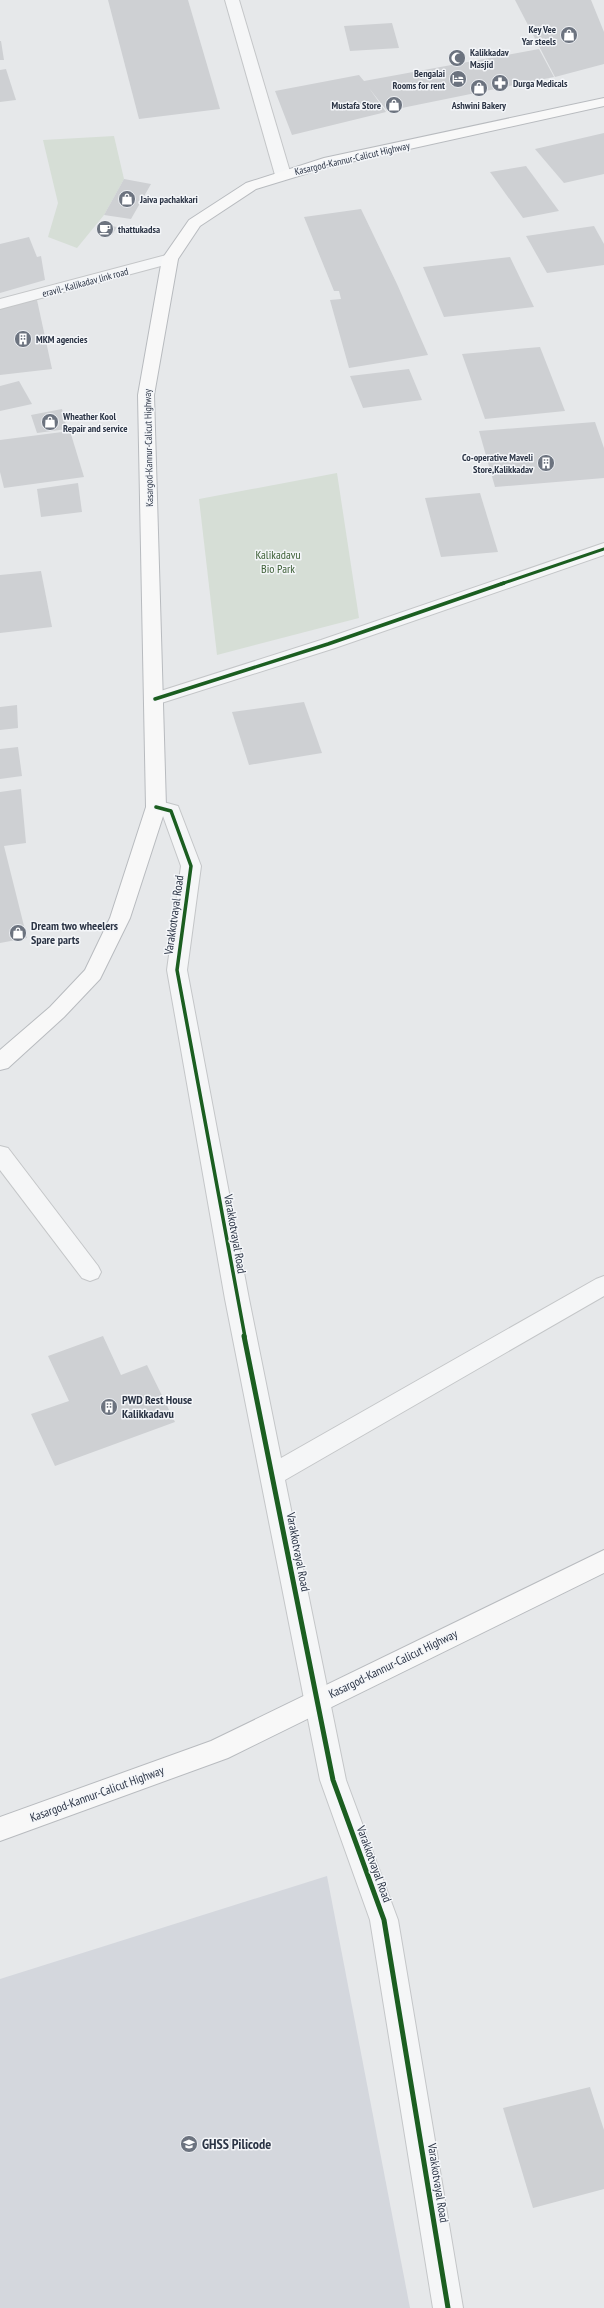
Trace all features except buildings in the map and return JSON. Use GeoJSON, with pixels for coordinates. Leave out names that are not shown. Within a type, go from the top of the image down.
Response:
{"type":"FeatureCollection","features":[{"type":"Feature","properties":{"kind":"highway","name":"Kasargod-Kannur-Calicut Highway"},"geometry":{"type":"LineString","coordinates":[[0,1062],[57,1012],[93,974],[120,918],[156,807],[146,395],[170,259],[194,223],[251,186],[324,163],[604,102]]}},
{"type":"Feature","properties":{"kind":"highway","name":"Kasargod-Kannur-Calicut Highway"},"geometry":{"type":"LineString","coordinates":[[0,1829],[219,1750],[604,1561]]}},
{"type":"Feature","properties":{"kind":"street"},"geometry":{"type":"LineString","coordinates":[[232,0],[283,175]]}},
{"type":"Feature","properties":{"kind":"street","name":"eravil- Kalikadav link road"},"geometry":{"type":"LineString","coordinates":[[0,304],[170,259]]}},
{"type":"Feature","properties":{"kind":"street"},"geometry":{"type":"LineString","coordinates":[[154,700],[328,644],[604,549]]}},
{"type":"Feature","properties":{"kind":"street","name":"Varakkotvayal Road"},"geometry":{"type":"LineString","coordinates":[[156,807],[171,811],[192,866],[177,970],[237,1299],[333,1780],[384,1920],[448,2308]]}},
{"type":"Feature","properties":{"kind":"street"},"geometry":{"type":"LineString","coordinates":[[0,1154],[90,1272]]}},
{"type":"Feature","properties":{"kind":"street"},"geometry":{"type":"LineString","coordinates":[[272,1475],[604,1285]]}},
{"type":"Feature","properties":{"kind":"shaded area","name":"GHSS Pilicode"},"geometry":{"type":"Polygon","coordinates":[[[327,1876],[410,2308],[0,2308],[0,1979],[327,1876]]]}},
{"type":"Feature","properties":{"kind":"green space"},"geometry":{"type":"Polygon","coordinates":[[[114,136],[124,179],[104,215],[77,248],[48,237],[58,203],[43,140],[114,136]]]}},
{"type":"Feature","properties":{"kind":"green space","name":"Kalikadavu Bio Park"},"geometry":{"type":"Polygon","coordinates":[[[337,473],[359,618],[217,655],[199,499],[337,473]]]}},
{"type":"Feature","properties":{"kind":"cycle path"},"geometry":{"type":"LineString","coordinates":[[155,699],[328,644],[604,549]]}},
{"type":"Feature","properties":{"kind":"cycle path"},"geometry":{"type":"LineString","coordinates":[[156,807],[171,811],[191,866],[177,970],[237,1299],[333,1780],[384,1920],[448,2308]]}},
{"type":"Feature","properties":{"kind":"place","name":"Key Vee Yar steels"},"geometry":{"type":"Point","coordinates":[569,35]}},
{"type":"Feature","properties":{"kind":"place","name":"Kalikkadav Masjid"},"geometry":{"type":"Point","coordinates":[457,58]}},
{"type":"Feature","properties":{"kind":"place","name":"Bengalai Rooms for rent"},"geometry":{"type":"Point","coordinates":[458,79]}},
{"type":"Feature","properties":{"kind":"place","name":"Durga Medicals"},"geometry":{"type":"Point","coordinates":[500,83]}},
{"type":"Feature","properties":{"kind":"place","name":"Ashwini Bakery"},"geometry":{"type":"Point","coordinates":[479,88]}},
{"type":"Feature","properties":{"kind":"place","name":"Mustafa Store"},"geometry":{"type":"Point","coordinates":[394,105]}},
{"type":"Feature","properties":{"kind":"place","name":"Jaiva pachakkari"},"geometry":{"type":"Point","coordinates":[127,199]}},
{"type":"Feature","properties":{"kind":"place","name":"thattukadsa"},"geometry":{"type":"Point","coordinates":[105,229]}},
{"type":"Feature","properties":{"kind":"place","name":"MKM agencies"},"geometry":{"type":"Point","coordinates":[23,339]}},
{"type":"Feature","properties":{"kind":"place","name":"Wheather Kool Repair and service"},"geometry":{"type":"Point","coordinates":[50,422]}},
{"type":"Feature","properties":{"kind":"place","name":"Co-operative Maveli Store,Kalikkadav"},"geometry":{"type":"Point","coordinates":[546,463]}},
{"type":"Feature","properties":{"kind":"place","name":"Dream two wheelers Spare parts"},"geometry":{"type":"Point","coordinates":[18,933]}},
{"type":"Feature","properties":{"kind":"place","name":"PWD Rest House Kalikkadavu"},"geometry":{"type":"Point","coordinates":[109,1407]}},
{"type":"Feature","properties":{"kind":"place","name":"GHSS Pilicode"},"geometry":{"type":"Point","coordinates":[189,2144]}}]}
